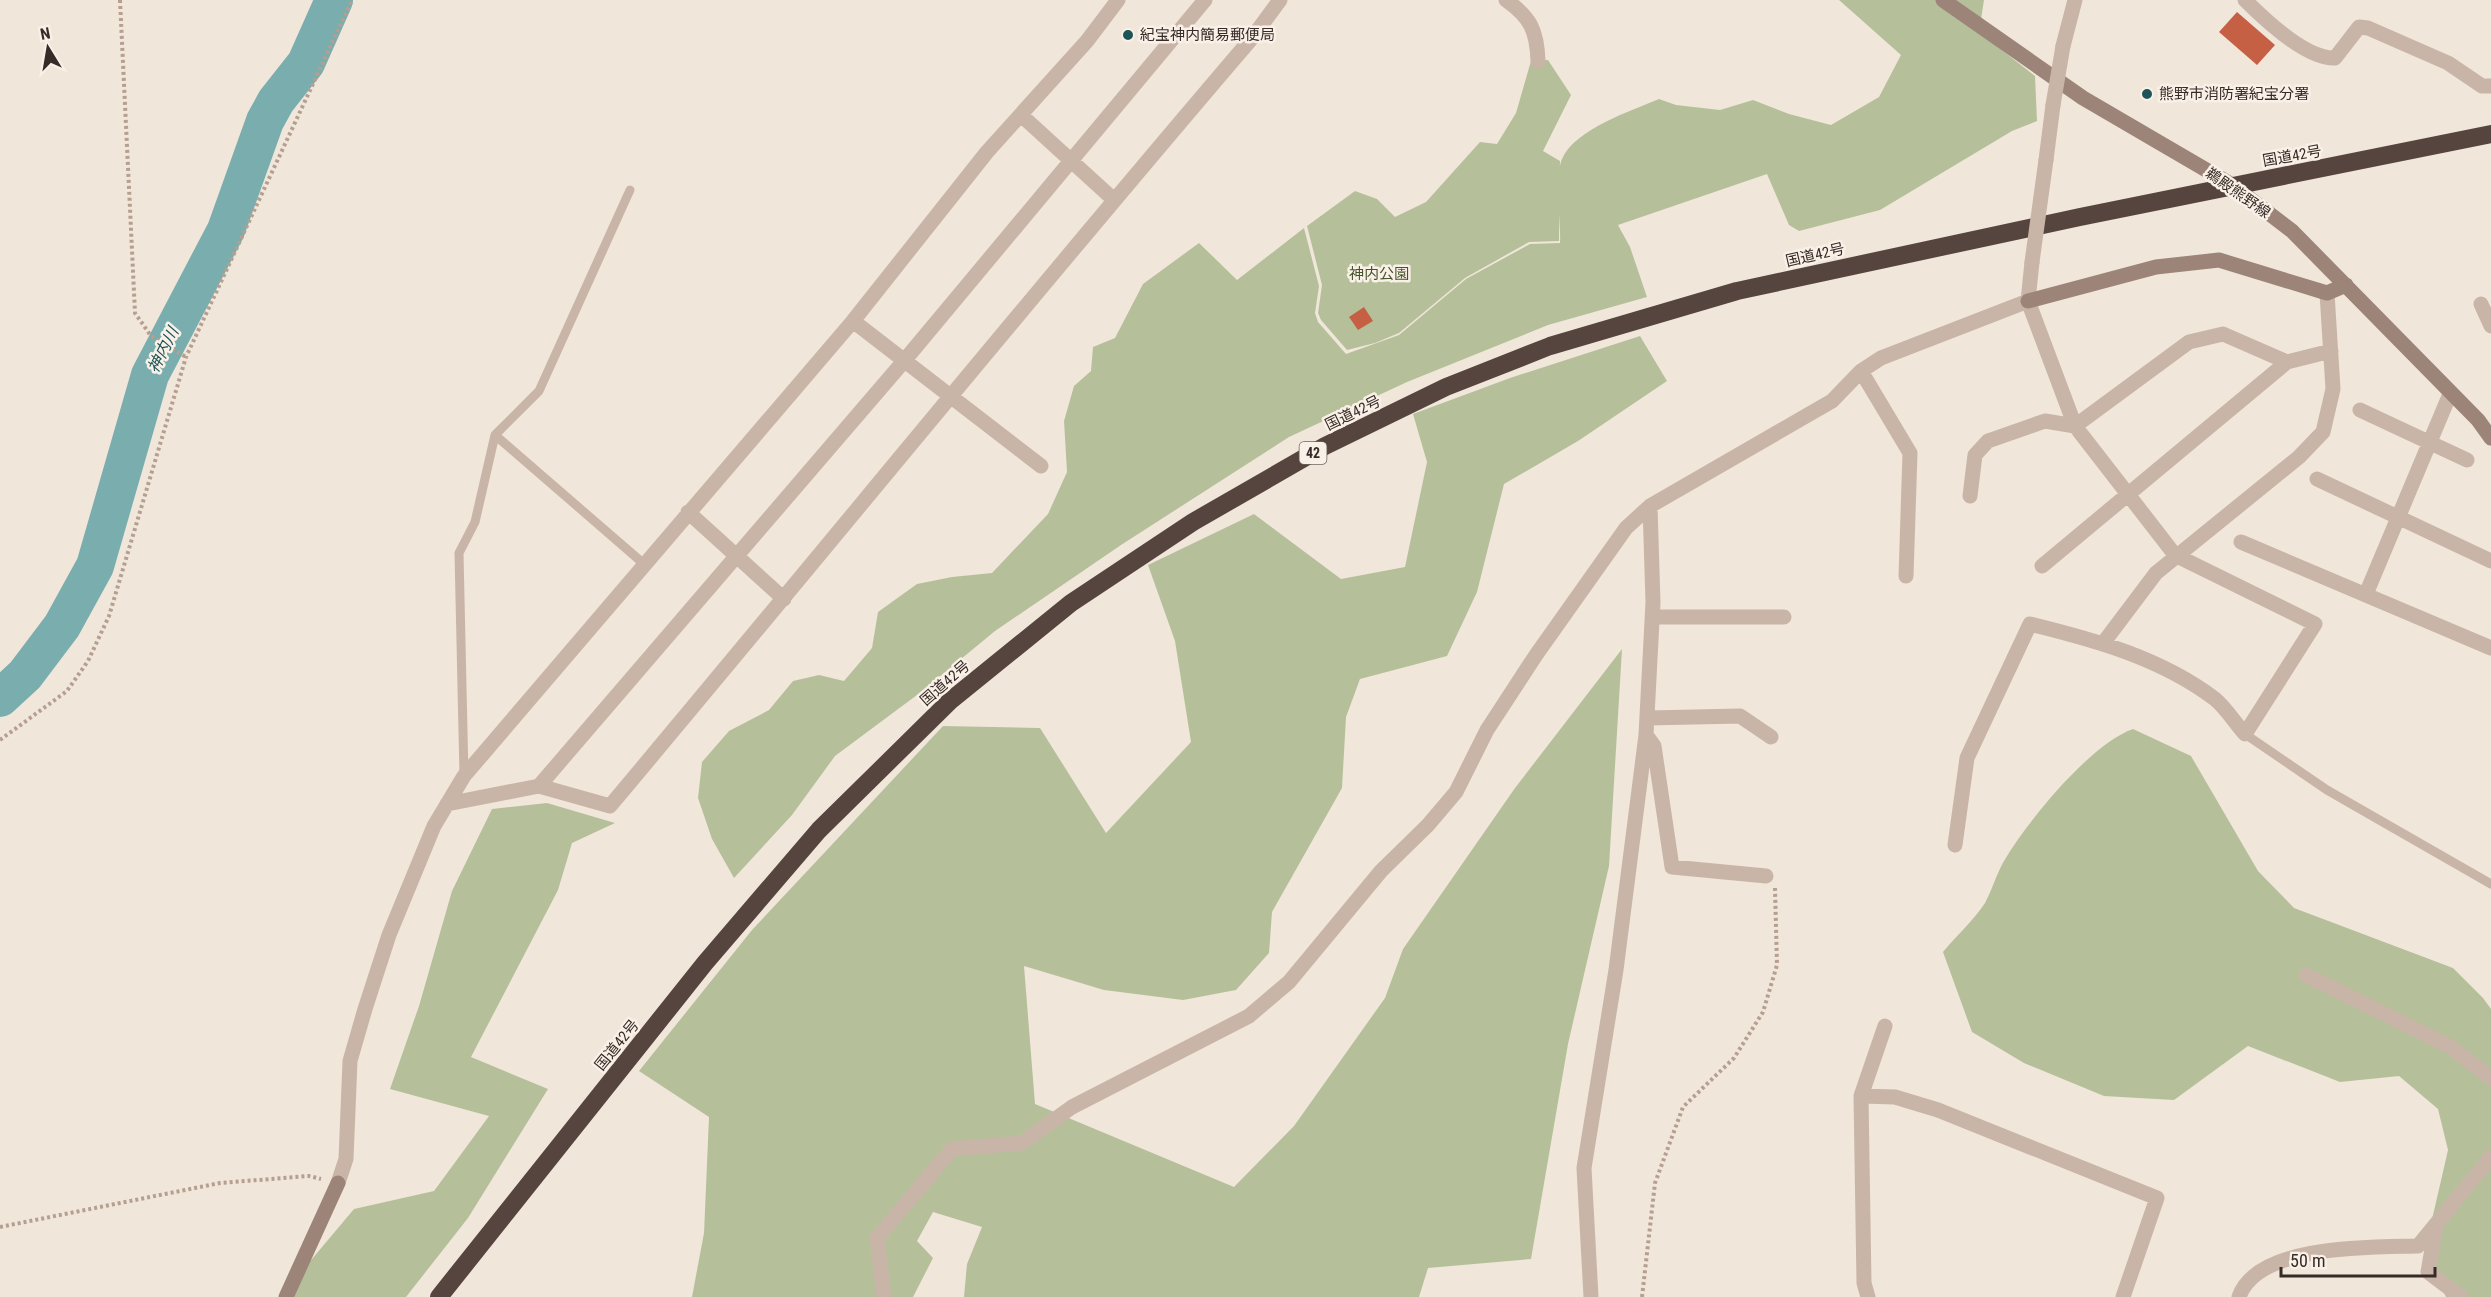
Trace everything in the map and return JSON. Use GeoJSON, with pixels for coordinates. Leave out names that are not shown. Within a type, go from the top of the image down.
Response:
{"type":"FeatureCollection","features":[{"type":"Feature","properties":{"kind":"highway","name":"国道42号"},"geometry":{"type":"LineString","coordinates":[[439,1297],[697,973],[819,830],[959,694],[1071,603],[1193,522],[1365,427],[1446,387],[1550,346],[1737,291],[2080,217],[2177,199],[2232,185],[2491,134]]}},
{"type":"Feature","properties":{"kind":"main road","name":"鵜殿熊野線"},"geometry":{"type":"LineString","coordinates":[[1943,0],[2083,98],[2232,185],[2292,231],[2478,420],[2491,438]]}},
{"type":"Feature","properties":{"kind":"main road"},"geometry":{"type":"LineString","coordinates":[[2028,301],[2156,267],[2219,260],[2328,293],[2346,285]]}},
{"type":"Feature","properties":{"kind":"main road"},"geometry":{"type":"LineString","coordinates":[[286,1297],[338,1183]]}},
{"type":"Feature","properties":{"kind":"street"},"geometry":{"type":"LineString","coordinates":[[338,1183],[346,1159],[350,1061],[353,1050],[389,935],[434,826],[464,776],[853,321],[987,152],[1087,41],[1118,0]]}},
{"type":"Feature","properties":{"kind":"street"},"geometry":{"type":"LineString","coordinates":[[539,786],[904,361],[1205,0]]}},
{"type":"Feature","properties":{"kind":"street"},"geometry":{"type":"LineString","coordinates":[[447,804],[539,786],[610,806],[784,599],[1113,199],[1252,38],[1280,0]]}},
{"type":"Feature","properties":{"kind":"street"},"geometry":{"type":"LineString","coordinates":[[1506,0],[1525,14],[1537,43],[1538,61]]}},
{"type":"Feature","properties":{"kind":"street"},"geometry":{"type":"LineString","coordinates":[[1955,845],[1967,758],[2031,624],[2104,642],[2161,667],[2216,700],[2245,734],[2315,624],[2175,555],[2075,426],[2028,301],[2053,105],[2063,46],[2075,0]]}},
{"type":"Feature","properties":{"kind":"street"},"geometry":{"type":"LineString","coordinates":[[2245,0],[2268,23],[2322,59],[2335,58],[2360,27],[2367,28],[2448,63],[2482,86],[2491,86]]}},
{"type":"Feature","properties":{"kind":"street"},"geometry":{"type":"LineString","coordinates":[[1021,115],[1113,199]]}},
{"type":"Feature","properties":{"kind":"street"},"geometry":{"type":"LineString","coordinates":[[2104,642],[2156,573],[2175,555],[2300,457],[2323,432],[2333,389],[2328,293]]}},
{"type":"Feature","properties":{"kind":"street"},"geometry":{"type":"LineString","coordinates":[[884,1297],[877,1238],[952,1149],[1022,1143],[1072,1107],[1249,1016],[1289,982],[1381,871],[1428,825],[1456,792],[1487,730],[1536,655],[1626,528],[1650,506],[1832,401],[1861,371],[1881,358],[2028,301]]}},
{"type":"Feature","properties":{"kind":"street"},"geometry":{"type":"LineString","coordinates":[[2481,303],[2491,326]]}},
{"type":"Feature","properties":{"kind":"street"},"geometry":{"type":"LineString","coordinates":[[853,321],[1041,466]]}},
{"type":"Feature","properties":{"kind":"street"},"geometry":{"type":"LineString","coordinates":[[1970,496],[1975,455],[1988,441],[2045,421],[2075,426],[2189,342],[2223,334],[2286,362]]}},
{"type":"Feature","properties":{"kind":"street"},"geometry":{"type":"LineString","coordinates":[[2042,566],[2286,362],[2331,351]]}},
{"type":"Feature","properties":{"kind":"street"},"geometry":{"type":"LineString","coordinates":[[1861,371],[1910,453],[1906,576]]}},
{"type":"Feature","properties":{"kind":"street"},"geometry":{"type":"LineString","coordinates":[[2366,594],[2450,394]]}},
{"type":"Feature","properties":{"kind":"street"},"geometry":{"type":"LineString","coordinates":[[2360,410],[2467,460]]}},
{"type":"Feature","properties":{"kind":"street"},"geometry":{"type":"LineString","coordinates":[[2317,479],[2491,561]]}},
{"type":"Feature","properties":{"kind":"street"},"geometry":{"type":"LineString","coordinates":[[1591,1297],[1584,1168],[1616,970],[1648,718],[1653,617],[1650,506]]}},
{"type":"Feature","properties":{"kind":"street"},"geometry":{"type":"LineString","coordinates":[[688,512],[784,599]]}},
{"type":"Feature","properties":{"kind":"street"},"geometry":{"type":"LineString","coordinates":[[2241,542],[2491,648]]}},
{"type":"Feature","properties":{"kind":"street"},"geometry":{"type":"LineString","coordinates":[[1653,617],[1784,617]]}},
{"type":"Feature","properties":{"kind":"street"},"geometry":{"type":"LineString","coordinates":[[1648,718],[1740,716],[1771,737]]}},
{"type":"Feature","properties":{"kind":"street"},"geometry":{"type":"LineString","coordinates":[[1646,735],[1654,746],[1672,867],[1770,877]]}},
{"type":"Feature","properties":{"kind":"street"},"geometry":{"type":"LineString","coordinates":[[2307,975],[2449,1046],[2491,1078]]}},
{"type":"Feature","properties":{"kind":"street"},"geometry":{"type":"LineString","coordinates":[[1868,1297],[1864,1283],[1862,1096],[1885,1026]]}},
{"type":"Feature","properties":{"kind":"street"},"geometry":{"type":"LineString","coordinates":[[1862,1096],[1895,1097],[1938,1110],[2157,1198],[2123,1297]]}},
{"type":"Feature","properties":{"kind":"street"},"geometry":{"type":"LineString","coordinates":[[2239,1297],[2243,1285],[2272,1265],[2341,1247],[2418,1246],[2491,1157]]}},
{"type":"Feature","properties":{"kind":"street"},"geometry":{"type":"LineString","coordinates":[[2436,1223],[2428,1272],[2461,1297]]}},
{"type":"Feature","properties":{"kind":"lane"},"geometry":{"type":"LineString","coordinates":[[464,776],[459,553],[475,522],[495,435],[539,391],[630,190]]}},
{"type":"Feature","properties":{"kind":"lane"},"geometry":{"type":"LineString","coordinates":[[495,435],[644,564]]}},
{"type":"Feature","properties":{"kind":"lane"},"geometry":{"type":"LineString","coordinates":[[2245,734],[2327,790],[2491,884]]}},
{"type":"Feature","properties":{"kind":"path"},"geometry":{"type":"LineString","coordinates":[[120,0],[135,313],[151,336],[186,356]]}},
{"type":"Feature","properties":{"kind":"path"},"geometry":{"type":"LineString","coordinates":[[0,740],[67,691],[88,661],[109,616],[186,356],[352,0]]}},
{"type":"Feature","properties":{"kind":"path"},"geometry":{"type":"LineString","coordinates":[[1642,1297],[1655,1183],[1683,1107],[1734,1058],[1763,1012],[1777,965],[1770,877]]}},
{"type":"Feature","properties":{"kind":"path"},"geometry":{"type":"LineString","coordinates":[[0,1227],[220,1183],[309,1176],[338,1183]]}},
{"type":"Feature","properties":{"kind":"green space"},"geometry":{"type":"Polygon","coordinates":[[[1839,0],[1984,0],[1979,32],[2035,76],[2037,121],[2012,131],[1880,210],[1799,231],[1789,225],[1767,174],[1618,225],[1630,247],[1647,297],[1548,325],[1407,382],[1289,437],[1121,545],[995,631],[921,692],[835,756],[792,815],[734,878],[712,839],[698,798],[702,762],[729,731],[769,710],[793,681],[819,675],[844,681],[872,648],[878,612],[917,584],[952,577],[992,573],[1048,514],[1067,472],[1064,421],[1074,386],[1091,371],[1093,347],[1115,338],[1143,284],[1199,243],[1237,280],[1304,228],[1319,286],[1315,313],[1318,322],[1346,354],[1399,335],[1466,279],[1530,244],[1560,243],[1559,187],[1562,159],[1579,139],[1619,115],[1659,99],[1676,105],[1720,110],[1753,100],[1789,114],[1831,125],[1879,97],[1901,55],[1839,0]]]}},
{"type":"Feature","properties":{"kind":"green space","name":"神内公園"},"geometry":{"type":"Polygon","coordinates":[[[1548,60],[1571,95],[1543,151],[1560,161],[1559,241],[1529,242],[1465,278],[1399,333],[1375,343],[1347,350],[1321,320],[1318,313],[1322,285],[1307,226],[1355,191],[1377,199],[1395,217],[1426,202],[1480,142],[1497,144],[1516,113],[1531,61],[1548,60]]]}},
{"type":"Feature","properties":{"kind":"green space"},"geometry":{"type":"Polygon","coordinates":[[[1640,336],[1667,381],[1578,441],[1504,484],[1477,592],[1447,656],[1360,679],[1346,717],[1342,788],[1272,912],[1269,953],[1236,990],[1183,1000],[1104,990],[1024,966],[1035,1104],[1234,1187],[1294,1126],[1385,998],[1403,949],[1515,788],[1622,649],[1609,866],[1568,1044],[1531,1259],[1428,1268],[1419,1297],[964,1297],[967,1264],[982,1227],[933,1212],[917,1241],[933,1258],[913,1297],[692,1297],[704,1233],[709,1117],[639,1071],[752,930],[943,726],[1040,728],[1106,833],[1191,742],[1175,641],[1148,565],[1254,514],[1341,579],[1405,567],[1427,462],[1413,414],[1510,378],[1640,336]]]}},
{"type":"Feature","properties":{"kind":"green space"},"geometry":{"type":"Polygon","coordinates":[[[2133,729],[2191,756],[2258,871],[2294,908],[2453,968],[2491,1009],[2491,1297],[2446,1297],[2425,1250],[2448,1150],[2438,1109],[2399,1076],[2340,1082],[2248,1046],[2174,1100],[2104,1096],[2024,1063],[1972,1032],[1943,952],[1976,916],[1985,903],[2014,845],[2061,786],[2098,750],[2116,737],[2133,729]]]}},
{"type":"Feature","properties":{"kind":"green space"},"geometry":{"type":"Polygon","coordinates":[[[547,803],[615,823],[572,843],[558,890],[471,1057],[548,1089],[468,1218],[406,1297],[280,1297],[354,1209],[434,1191],[489,1116],[390,1089],[419,1006],[452,891],[492,809],[547,803]]]}},
{"type":"Feature","properties":{"kind":"building"},"geometry":{"type":"Polygon","coordinates":[[[2237,12],[2275,45],[2257,65],[2219,32],[2237,12]]]}},
{"type":"Feature","properties":{"kind":"building"},"geometry":{"type":"Polygon","coordinates":[[[1364,307],[1373,321],[1358,330],[1349,317],[1364,307]]]}},
{"type":"Feature","properties":{"kind":"waterway","name":"神内川"},"geometry":{"type":"LineString","coordinates":[[0,698],[25,675],[62,626],[95,566],[150,375],[226,230],[265,121],[276,101],[306,63],[334,0]]}},
{"type":"Feature","properties":{"kind":"place","name":"紀宝神内簡易郵便局"},"geometry":{"type":"Point","coordinates":[1128,35]}},
{"type":"Feature","properties":{"kind":"place","name":"熊野市消防署紀宝分署"},"geometry":{"type":"Point","coordinates":[2147,94]}}]}
